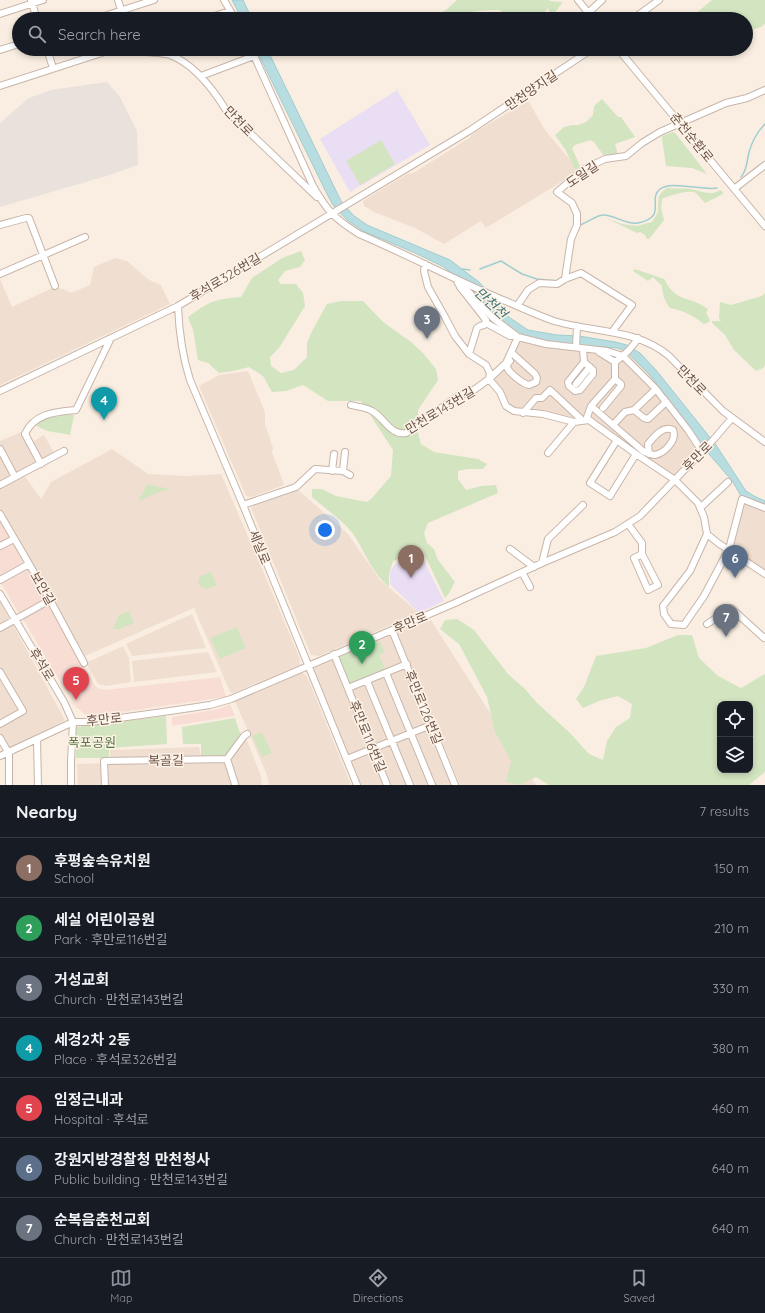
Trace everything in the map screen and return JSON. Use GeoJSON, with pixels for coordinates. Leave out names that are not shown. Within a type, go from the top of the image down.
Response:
{"type":"FeatureCollection","features":[{"type":"Feature","properties":{"kind":"street"},"geometry":{"type":"LineString","coordinates":[[0,14],[32,2],[43,0]]}},
{"type":"Feature","properties":{"kind":"street"},"geometry":{"type":"LineString","coordinates":[[118,0],[121,10]]}},
{"type":"Feature","properties":{"kind":"street"},"geometry":{"type":"LineString","coordinates":[[115,12],[154,0]]}},
{"type":"Feature","properties":{"kind":"street"},"geometry":{"type":"LineString","coordinates":[[224,0],[230,11],[227,12]]}},
{"type":"Feature","properties":{"kind":"street"},"geometry":{"type":"LineString","coordinates":[[578,0],[587,12]]}},
{"type":"Feature","properties":{"kind":"street"},"geometry":{"type":"LineString","coordinates":[[589,12],[602,0]]}},
{"type":"Feature","properties":{"kind":"street"},"geometry":{"type":"LineString","coordinates":[[643,12],[659,0]]}},
{"type":"Feature","properties":{"kind":"street"},"geometry":{"type":"LineString","coordinates":[[32,2],[35,12]]}},
{"type":"Feature","properties":{"kind":"street"},"geometry":{"type":"LineString","coordinates":[[0,50],[12,46]]}},
{"type":"Feature","properties":{"kind":"street"},"geometry":{"type":"LineString","coordinates":[[50,56],[54,68]]}},
{"type":"Feature","properties":{"kind":"street"},"geometry":{"type":"LineString","coordinates":[[0,86],[92,56]]}},
{"type":"Feature","properties":{"kind":"street","name":"만천로"},"geometry":{"type":"LineString","coordinates":[[171,56],[201,76],[218,96],[226,110],[333,212],[344,225],[359,234],[458,280],[516,306],[555,321],[645,340],[669,356],[723,411],[765,442]]}},
{"type":"Feature","properties":{"kind":"street"},"geometry":{"type":"LineString","coordinates":[[201,76],[254,56]]}},
{"type":"Feature","properties":{"kind":"street","name":"만천로"},"geometry":{"type":"LineString","coordinates":[[254,56],[313,186],[322,202]]}},
{"type":"Feature","properties":{"kind":"street","name":"만천양지길"},"geometry":{"type":"LineString","coordinates":[[357,199],[469,131],[582,56]]}},
{"type":"Feature","properties":{"kind":"street","name":"춘천순환로"},"geometry":{"type":"LineString","coordinates":[[624,56],[765,226]]}},
{"type":"Feature","properties":{"kind":"street","name":"도일길"},"geometry":{"type":"LineString","coordinates":[[565,279],[571,239],[577,225],[577,214],[572,203],[557,192],[584,169],[605,159],[615,157],[623,158],[642,143],[680,122],[726,103],[747,98],[765,90]]}},
{"type":"Feature","properties":{"kind":"street"},"geometry":{"type":"LineString","coordinates":[[734,189],[765,165]]}},
{"type":"Feature","properties":{"kind":"street","name":"후석로326번길"},"geometry":{"type":"LineString","coordinates":[[0,391],[178,306],[357,199]]}},
{"type":"Feature","properties":{"kind":"street"},"geometry":{"type":"LineString","coordinates":[[0,225],[29,218],[55,286]]}},
{"type":"Feature","properties":{"kind":"street"},"geometry":{"type":"LineString","coordinates":[[0,274],[85,237]]}},
{"type":"Feature","properties":{"kind":"street","name":"만천로143번길"},"geometry":{"type":"LineString","coordinates":[[351,405],[372,411],[395,432],[402,433],[409,431],[458,396],[471,392],[489,379],[490,373],[486,365],[469,354],[454,336],[446,318],[428,287],[425,275],[425,264]]}},
{"type":"Feature","properties":{"kind":"street"},"geometry":{"type":"LineString","coordinates":[[516,306],[528,290],[539,283],[557,284],[565,279],[581,273],[632,305],[612,332]]}},
{"type":"Feature","properties":{"kind":"street"},"geometry":{"type":"LineString","coordinates":[[458,280],[460,287],[486,320],[486,323],[510,336],[546,344],[576,346],[607,351],[624,356],[633,362],[648,377],[703,450]]}},
{"type":"Feature","properties":{"kind":"street"},"geometry":{"type":"LineString","coordinates":[[458,280],[493,318],[518,337]]}},
{"type":"Feature","properties":{"kind":"street","name":"세실로"},"geometry":{"type":"LineString","coordinates":[[178,306],[179,331],[185,367],[357,785]]}},
{"type":"Feature","properties":{"kind":"street"},"geometry":{"type":"LineString","coordinates":[[469,354],[477,328],[486,323]]}},
{"type":"Feature","properties":{"kind":"street"},"geometry":{"type":"LineString","coordinates":[[576,346],[577,326]]}},
{"type":"Feature","properties":{"kind":"street"},"geometry":{"type":"LineString","coordinates":[[489,379],[506,363],[518,337]]}},
{"type":"Feature","properties":{"kind":"street"},"geometry":{"type":"LineString","coordinates":[[40,464],[25,434],[28,427],[38,418],[51,413],[76,410],[111,338]]}},
{"type":"Feature","properties":{"kind":"street"},"geometry":{"type":"LineString","coordinates":[[615,362],[624,356],[638,338]]}},
{"type":"Feature","properties":{"kind":"street"},"geometry":{"type":"LineString","coordinates":[[513,354],[535,374],[537,380],[536,382],[526,385],[509,371],[507,366],[513,354],[517,346],[520,342],[593,349],[615,362]]}},
{"type":"Feature","properties":{"kind":"street"},"geometry":{"type":"LineString","coordinates":[[583,349],[584,362],[594,371],[580,390],[573,390],[569,386],[568,380],[584,362]]}},
{"type":"Feature","properties":{"kind":"street"},"geometry":{"type":"LineString","coordinates":[[624,356],[664,399],[664,403],[650,418],[644,418],[634,410]]}},
{"type":"Feature","properties":{"kind":"street"},"geometry":{"type":"LineString","coordinates":[[615,362],[615,379],[591,406],[587,417],[636,454],[675,480],[698,503],[704,516],[707,534],[690,571],[663,606],[664,614],[671,624],[684,625],[704,596],[729,549],[742,499],[765,508]]}},
{"type":"Feature","properties":{"kind":"street"},"geometry":{"type":"LineString","coordinates":[[576,384],[590,367]]}},
{"type":"Feature","properties":{"kind":"street","name":"만천로143번길"},"geometry":{"type":"LineString","coordinates":[[489,379],[500,392],[506,406],[514,411],[543,414],[574,422],[589,420]]}},
{"type":"Feature","properties":{"kind":"street"},"geometry":{"type":"LineString","coordinates":[[602,408],[621,386],[621,384],[615,379]]}},
{"type":"Feature","properties":{"kind":"street"},"geometry":{"type":"LineString","coordinates":[[612,425],[625,412],[634,410],[656,389]]}},
{"type":"Feature","properties":{"kind":"street"},"geometry":{"type":"LineString","coordinates":[[523,413],[536,398],[542,398],[550,390],[582,420]]}},
{"type":"Feature","properties":{"kind":"street"},"geometry":{"type":"LineString","coordinates":[[591,406],[643,451],[649,454],[660,453],[672,442],[674,435],[673,430],[668,429],[660,431],[648,444],[649,454]]}},
{"type":"Feature","properties":{"kind":"street","name":"후만로"},"geometry":{"type":"LineString","coordinates":[[0,756],[73,722],[111,719],[210,705],[231,699],[615,532],[640,516],[714,440],[732,418]]}},
{"type":"Feature","properties":{"kind":"street"},"geometry":{"type":"LineString","coordinates":[[548,453],[574,422]]}},
{"type":"Feature","properties":{"kind":"street"},"geometry":{"type":"LineString","coordinates":[[617,440],[590,482],[610,496],[636,454]]}},
{"type":"Feature","properties":{"kind":"street"},"geometry":{"type":"LineString","coordinates":[[0,449],[15,478]]}},
{"type":"Feature","properties":{"kind":"street"},"geometry":{"type":"LineString","coordinates":[[0,486],[64,451]]}},
{"type":"Feature","properties":{"kind":"street"},"geometry":{"type":"LineString","coordinates":[[343,471],[345,452]]}},
{"type":"Feature","properties":{"kind":"street"},"geometry":{"type":"LineString","coordinates":[[332,471],[334,454]]}},
{"type":"Feature","properties":{"kind":"street"},"geometry":{"type":"LineString","coordinates":[[243,505],[296,487],[315,469],[343,471],[350,475]]}},
{"type":"Feature","properties":{"kind":"street"},"geometry":{"type":"LineString","coordinates":[[700,508],[728,482]]}},
{"type":"Feature","properties":{"kind":"street"},"geometry":{"type":"LineString","coordinates":[[542,563],[548,539],[583,505]]}},
{"type":"Feature","properties":{"kind":"street","name":"보안길"},"geometry":{"type":"LineString","coordinates":[[0,514],[50,600],[84,663]]}},
{"type":"Feature","properties":{"kind":"street"},"geometry":{"type":"LineString","coordinates":[[628,524],[642,543],[642,554],[658,585],[648,590],[634,558],[642,554]]}},
{"type":"Feature","properties":{"kind":"street"},"geometry":{"type":"LineString","coordinates":[[707,534],[765,574]]}},
{"type":"Feature","properties":{"kind":"street"},"geometry":{"type":"LineString","coordinates":[[0,546],[14,539]]}},
{"type":"Feature","properties":{"kind":"street"},"geometry":{"type":"LineString","coordinates":[[510,549],[534,567]]}},
{"type":"Feature","properties":{"kind":"street"},"geometry":{"type":"LineString","coordinates":[[0,580],[29,564]]}},
{"type":"Feature","properties":{"kind":"street"},"geometry":{"type":"LineString","coordinates":[[522,572],[530,587]]}},
{"type":"Feature","properties":{"kind":"street","name":"후석로"},"geometry":{"type":"LineString","coordinates":[[0,594],[64,702],[73,722],[71,785]]}},
{"type":"Feature","properties":{"kind":"street"},"geometry":{"type":"LineString","coordinates":[[0,628],[50,600]]}},
{"type":"Feature","properties":{"kind":"street"},"geometry":{"type":"LineString","coordinates":[[707,624],[731,608],[764,638],[765,637]]}},
{"type":"Feature","properties":{"kind":"street","name":"후만로126번길"},"geometry":{"type":"LineString","coordinates":[[392,630],[455,785]]}},
{"type":"Feature","properties":{"kind":"street","name":"후만로116번길"},"geometry":{"type":"LineString","coordinates":[[334,654],[387,785]]}},
{"type":"Feature","properties":{"kind":"street","name":"후만로116번길"},"geometry":{"type":"LineString","coordinates":[[348,688],[407,664]]}},
{"type":"Feature","properties":{"kind":"street"},"geometry":{"type":"LineString","coordinates":[[0,672],[23,711],[0,724]]}},
{"type":"Feature","properties":{"kind":"street"},"geometry":{"type":"LineString","coordinates":[[386,673],[432,785]]}},
{"type":"Feature","properties":{"kind":"street"},"geometry":{"type":"LineString","coordinates":[[367,681],[410,785]]}},
{"type":"Feature","properties":{"kind":"street"},"geometry":{"type":"LineString","coordinates":[[347,759],[431,725]]}},
{"type":"Feature","properties":{"kind":"street"},"geometry":{"type":"LineString","coordinates":[[235,784],[227,759],[247,734]]}},
{"type":"Feature","properties":{"kind":"street"},"geometry":{"type":"LineString","coordinates":[[0,738],[8,752],[9,785]]}},
{"type":"Feature","properties":{"kind":"street"},"geometry":{"type":"LineString","coordinates":[[37,739],[38,785]]}},
{"type":"Feature","properties":{"kind":"street","name":"복골길"},"geometry":{"type":"LineString","coordinates":[[104,785],[104,761],[227,759]]}},
{"type":"Feature","properties":{"kind":"shaded area"},"geometry":{"type":"Polygon","coordinates":[[[107,82],[120,97],[137,131],[138,165],[106,176],[0,207],[0,123],[29,98],[51,90],[107,82]]]}},
{"type":"Feature","properties":{"kind":"shaded area"},"geometry":{"type":"Polygon","coordinates":[[[397,90],[430,145],[350,192],[320,139],[397,90]]]}},
{"type":"Feature","properties":{"kind":"shaded area"},"geometry":{"type":"Polygon","coordinates":[[[526,102],[529,102],[545,130],[577,168],[576,173],[486,228],[481,221],[444,244],[415,228],[374,212],[364,206],[363,201],[407,174],[415,172],[469,138],[475,132],[526,102]]]}},
{"type":"Feature","properties":{"kind":"shaded area"},"geometry":{"type":"Polygon","coordinates":[[[115,258],[127,261],[149,280],[161,285],[170,304],[0,385],[0,279],[12,307],[52,288],[63,289],[71,293],[90,285],[94,267],[115,258]]]}},
{"type":"Feature","properties":{"kind":"shaded area"},"geometry":{"type":"Polygon","coordinates":[[[518,337],[626,351],[650,375],[691,428],[707,454],[675,480],[589,420],[574,422],[523,413],[506,406],[489,379],[506,363],[518,337]]]}},
{"type":"Feature","properties":{"kind":"shaded area"},"geometry":{"type":"Polygon","coordinates":[[[248,371],[265,412],[265,424],[273,448],[272,452],[284,485],[251,497],[246,496],[199,386],[219,375],[248,371]]]}},
{"type":"Feature","properties":{"kind":"shaded area"},"geometry":{"type":"Polygon","coordinates":[[[21,432],[29,444],[44,435],[57,458],[24,475],[41,499],[51,482],[112,449],[148,474],[185,476],[221,474],[300,659],[299,665],[233,693],[230,692],[194,608],[85,656],[0,510],[0,441],[21,432]]]}},
{"type":"Feature","properties":{"kind":"shaded area"},"geometry":{"type":"Polygon","coordinates":[[[297,489],[348,534],[380,580],[419,613],[319,656],[311,655],[251,508],[254,505],[297,489]]]}},
{"type":"Feature","properties":{"kind":"shaded area"},"geometry":{"type":"Polygon","coordinates":[[[742,499],[765,508],[765,574],[729,549],[742,499]]]}},
{"type":"Feature","properties":{"kind":"shaded area"},"geometry":{"type":"Polygon","coordinates":[[[0,518],[46,599],[19,614],[0,581],[0,518]]]}},
{"type":"Feature","properties":{"kind":"shaded area"},"geometry":{"type":"Polygon","coordinates":[[[420,553],[444,601],[419,613],[390,584],[390,572],[394,565],[420,553]]]}},
{"type":"Feature","properties":{"kind":"shaded area"},"geometry":{"type":"Polygon","coordinates":[[[0,601],[65,720],[9,750],[0,733],[0,601]]]}},
{"type":"Feature","properties":{"kind":"shaded area"},"geometry":{"type":"Polygon","coordinates":[[[49,605],[97,688],[105,690],[220,677],[226,697],[87,716],[74,705],[23,619],[49,605]]]}},
{"type":"Feature","properties":{"kind":"shaded area"},"geometry":{"type":"Polygon","coordinates":[[[192,614],[206,648],[132,656],[126,644],[192,614]]]}},
{"type":"Feature","properties":{"kind":"shaded area"},"geometry":{"type":"Polygon","coordinates":[[[431,620],[536,785],[460,785],[397,633],[431,620]]]}},
{"type":"Feature","properties":{"kind":"shaded area"},"geometry":{"type":"Polygon","coordinates":[[[389,635],[393,636],[452,785],[361,785],[312,669],[389,635]]]}},
{"type":"Feature","properties":{"kind":"shaded area"},"geometry":{"type":"Polygon","coordinates":[[[123,646],[129,658],[131,682],[106,686],[98,684],[86,663],[123,646]]]}},
{"type":"Feature","properties":{"kind":"shaded area"},"geometry":{"type":"Polygon","coordinates":[[[208,652],[217,672],[134,682],[132,661],[208,652]]]}},
{"type":"Feature","properties":{"kind":"shaded area"},"geometry":{"type":"Polygon","coordinates":[[[301,672],[307,676],[351,785],[269,785],[267,775],[235,701],[301,672]]]}},
{"type":"Feature","properties":{"kind":"shaded area"},"geometry":{"type":"Polygon","coordinates":[[[230,704],[235,716],[172,726],[172,717],[219,709],[230,704]]]}},
{"type":"Feature","properties":{"kind":"shaded area"},"geometry":{"type":"Polygon","coordinates":[[[246,738],[261,776],[262,785],[78,785],[77,764],[110,763],[110,750],[199,747],[202,762],[246,738]]]}},
{"type":"Feature","properties":{"kind":"green space"},"geometry":{"type":"Polygon","coordinates":[[[457,0],[549,0],[563,2],[555,12],[550,12],[548,8],[545,12],[502,12],[500,10],[483,10],[471,12],[442,12],[457,0]]]}},
{"type":"Feature","properties":{"kind":"green space"},"geometry":{"type":"Polygon","coordinates":[[[712,0],[765,0],[765,24],[759,28],[753,29],[753,12],[697,12],[712,0]]]}},
{"type":"Feature","properties":{"kind":"green space"},"geometry":{"type":"Polygon","coordinates":[[[602,99],[618,117],[621,117],[635,137],[615,144],[618,155],[611,154],[604,156],[594,142],[590,140],[575,145],[572,148],[580,166],[576,171],[565,149],[555,135],[564,127],[586,122],[593,115],[594,106],[602,99]]]}},
{"type":"Feature","properties":{"kind":"green space"},"geometry":{"type":"Polygon","coordinates":[[[673,132],[707,174],[692,168],[666,166],[662,136],[673,132]]]}},
{"type":"Feature","properties":{"kind":"green space"},"geometry":{"type":"Polygon","coordinates":[[[381,140],[395,164],[360,185],[346,161],[381,140]]]}},
{"type":"Feature","properties":{"kind":"green space"},"geometry":{"type":"Polygon","coordinates":[[[667,188],[690,189],[709,193],[720,190],[723,194],[705,203],[696,193],[693,192],[679,193],[662,199],[661,208],[664,220],[649,239],[647,239],[645,235],[640,232],[637,233],[604,217],[622,224],[637,226],[652,222],[658,212],[658,200],[660,195],[667,188]]]}},
{"type":"Feature","properties":{"kind":"green space"},"geometry":{"type":"Polygon","coordinates":[[[301,251],[305,260],[300,267],[285,271],[278,280],[281,284],[296,284],[303,293],[305,306],[279,348],[270,357],[271,366],[281,373],[294,370],[307,357],[307,343],[327,304],[341,301],[363,301],[383,322],[411,342],[423,353],[436,369],[438,380],[418,410],[418,433],[421,444],[434,452],[478,459],[487,464],[483,469],[467,469],[458,471],[458,479],[466,490],[481,486],[496,485],[498,493],[428,523],[424,533],[427,543],[434,549],[438,560],[455,582],[445,598],[422,549],[393,561],[389,574],[389,587],[378,576],[352,532],[312,497],[312,489],[322,489],[336,496],[367,502],[391,476],[393,450],[361,401],[328,401],[303,385],[286,391],[272,392],[263,376],[249,367],[219,373],[208,363],[198,360],[193,330],[188,317],[207,304],[219,300],[241,297],[252,278],[282,258],[301,251]]]}},
{"type":"Feature","properties":{"kind":"green space"},"geometry":{"type":"Polygon","coordinates":[[[635,269],[664,279],[669,287],[679,296],[708,309],[706,313],[710,320],[709,322],[704,324],[688,314],[670,308],[664,297],[662,286],[653,277],[648,281],[633,271],[635,269]]]}},
{"type":"Feature","properties":{"kind":"green space"},"geometry":{"type":"Polygon","coordinates":[[[765,293],[765,365],[763,368],[756,371],[734,350],[725,335],[712,323],[712,321],[721,321],[719,318],[720,302],[731,305],[762,296],[765,293]]]}},
{"type":"Feature","properties":{"kind":"green space"},"geometry":{"type":"Polygon","coordinates":[[[53,415],[74,415],[70,435],[47,431],[35,424],[38,421],[53,415]]]}},
{"type":"Feature","properties":{"kind":"green space"},"geometry":{"type":"Polygon","coordinates":[[[147,484],[169,490],[166,490],[165,492],[164,490],[139,501],[140,496],[142,495],[147,484]]]}},
{"type":"Feature","properties":{"kind":"green space"},"geometry":{"type":"Polygon","coordinates":[[[211,572],[217,585],[208,589],[200,586],[198,582],[200,576],[211,572]]]}},
{"type":"Feature","properties":{"kind":"green space"},"geometry":{"type":"Polygon","coordinates":[[[129,611],[134,623],[118,630],[113,629],[119,615],[129,611]]]}},
{"type":"Feature","properties":{"kind":"green space"},"geometry":{"type":"Polygon","coordinates":[[[457,619],[474,630],[508,674],[570,733],[589,754],[603,760],[607,741],[616,727],[630,718],[632,704],[618,696],[599,701],[583,708],[576,699],[584,687],[596,656],[646,648],[678,635],[692,635],[699,658],[718,676],[741,688],[765,674],[765,772],[749,785],[549,785],[536,777],[520,785],[506,782],[511,761],[495,732],[487,697],[459,644],[440,629],[445,620],[457,619]]]}},
{"type":"Feature","properties":{"kind":"green space"},"geometry":{"type":"Polygon","coordinates":[[[237,627],[246,648],[220,659],[210,638],[237,627]]]}},
{"type":"Feature","properties":{"kind":"green space"},"geometry":{"type":"Polygon","coordinates":[[[380,641],[385,652],[379,655],[386,671],[349,686],[338,657],[380,641]]]}},
{"type":"Feature","properties":{"kind":"green space","name":"폭포공원"},"geometry":{"type":"Polygon","coordinates":[[[166,716],[167,744],[109,748],[109,758],[76,758],[76,727],[166,716]]]}},
{"type":"Feature","properties":{"kind":"green space"},"geometry":{"type":"Polygon","coordinates":[[[235,718],[241,736],[224,758],[201,758],[201,744],[183,744],[182,727],[235,718]]]}},
{"type":"Feature","properties":{"kind":"green space"},"geometry":{"type":"Polygon","coordinates":[[[262,732],[272,753],[262,757],[252,736],[262,732]]]}},
{"type":"Feature","properties":{"kind":"water"},"geometry":{"type":"Polygon","coordinates":[[[232,0],[243,0],[249,12],[238,12],[232,0]]]}},
{"type":"Feature","properties":{"kind":"water","name":"만천천"},"geometry":{"type":"Polygon","coordinates":[[[259,56],[270,56],[341,201],[353,215],[367,225],[450,260],[479,282],[510,318],[528,330],[615,342],[627,345],[640,353],[656,370],[716,445],[746,491],[765,501],[765,505],[741,496],[733,482],[709,454],[650,375],[626,351],[617,348],[546,343],[519,334],[494,317],[477,299],[471,290],[444,267],[363,231],[347,220],[333,205],[259,56]]]}},
{"type":"Feature","properties":{"kind":"waterway"},"geometry":{"type":"LineString","coordinates":[[741,177],[746,169],[749,152],[753,141],[765,124]]}},
{"type":"Feature","properties":{"kind":"waterway"},"geometry":{"type":"LineString","coordinates":[[580,225],[602,215],[634,223],[647,220],[652,217],[655,212],[655,198],[657,193],[665,186],[672,185],[711,189],[717,188]]}},
{"type":"Feature","properties":{"kind":"waterway"},"geometry":{"type":"LineString","coordinates":[[480,269],[501,261],[522,274],[537,279],[558,281]]}},
{"type":"Feature","properties":{"kind":"waterway"},"geometry":{"type":"LineString","coordinates":[[462,269],[470,270]]}},
{"type":"Feature","properties":{"kind":"place","name":"거성교회"},"geometry":{"type":"Point","coordinates":[427,339]}},
{"type":"Feature","properties":{"kind":"place","name":"세경2차 2동"},"geometry":{"type":"Point","coordinates":[104,420]}},
{"type":"Feature","properties":{"kind":"place","name":"후평숲속유치원"},"geometry":{"type":"Point","coordinates":[411,578]}},
{"type":"Feature","properties":{"kind":"place","name":"강원지방경찰청 만천청사"},"geometry":{"type":"Point","coordinates":[735,578]}},
{"type":"Feature","properties":{"kind":"place","name":"순복음춘천교회"},"geometry":{"type":"Point","coordinates":[726,637]}},
{"type":"Feature","properties":{"kind":"place","name":"세실 어린이공원"},"geometry":{"type":"Point","coordinates":[362,664]}},
{"type":"Feature","properties":{"kind":"place","name":"임정근내과"},"geometry":{"type":"Point","coordinates":[76,700]}}]}
